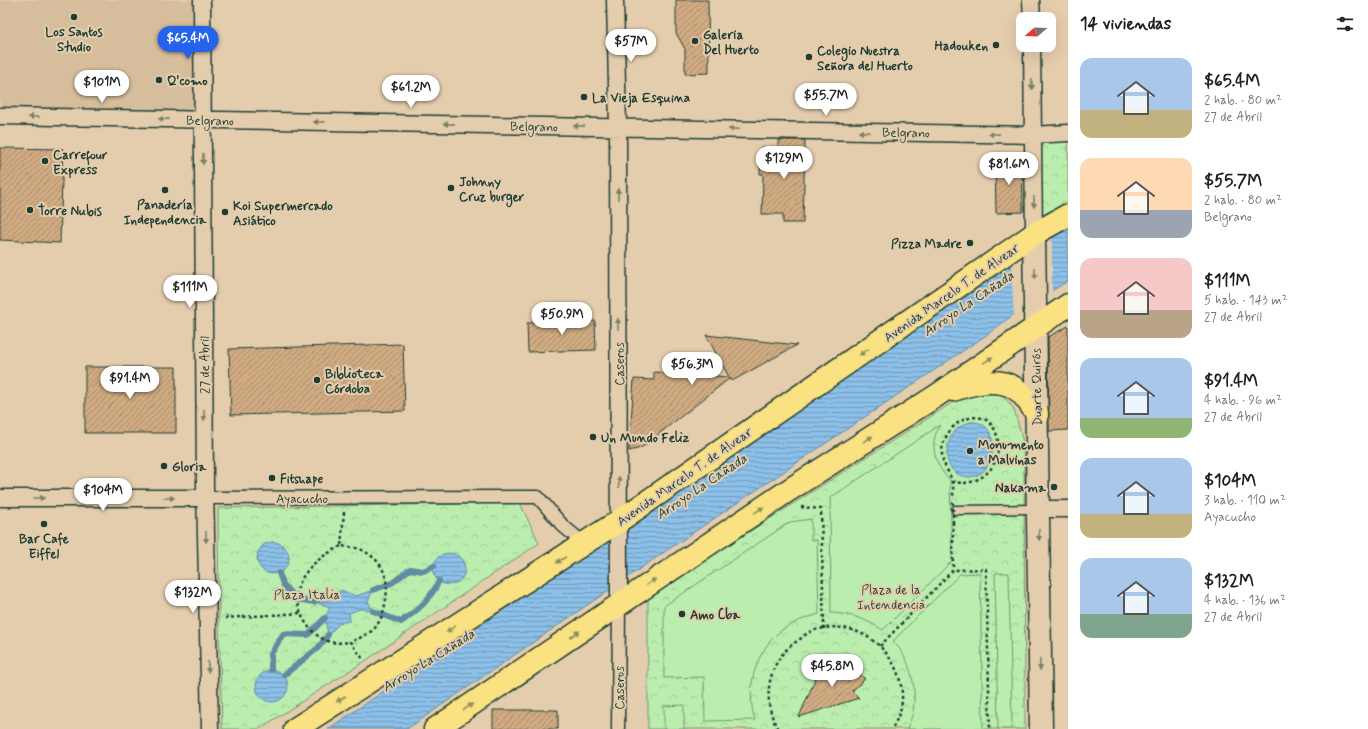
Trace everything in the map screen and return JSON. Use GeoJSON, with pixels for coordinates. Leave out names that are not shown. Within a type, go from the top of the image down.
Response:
{"type":"FeatureCollection","features":[{"type":"Feature","properties":{"kind":"main road","name":"Avenida Marcelo T. de Alvear"},"geometry":{"type":"LineString","coordinates":[[295,729],[585,544],[1034,234],[1068,215]]}},
{"type":"Feature","properties":{"kind":"main road","name":"Duarte Quirós"},"geometry":{"type":"LineString","coordinates":[[1034,234],[1041,729]]}},
{"type":"Feature","properties":{"kind":"main road"},"geometry":{"type":"LineString","coordinates":[[436,729],[789,490],[936,396],[1068,305]]}},
{"type":"Feature","properties":{"kind":"main road"},"geometry":{"type":"LineString","coordinates":[[936,396],[970,385],[993,382],[1010,385],[1021,393],[1037,414]]}},
{"type":"Feature","properties":{"kind":"street","name":"27 de Abril"},"geometry":{"type":"LineString","coordinates":[[202,0],[205,498],[210,729]]}},
{"type":"Feature","properties":{"kind":"street","name":"Caseros"},"geometry":{"type":"LineString","coordinates":[[616,0],[618,127],[618,729]]}},
{"type":"Feature","properties":{"kind":"street"},"geometry":{"type":"LineString","coordinates":[[1031,0],[1032,12]]}},
{"type":"Feature","properties":{"kind":"street","name":"Duarte Quirós"},"geometry":{"type":"LineString","coordinates":[[1032,52],[1034,234]]}},
{"type":"Feature","properties":{"kind":"street","name":"Belgrano"},"geometry":{"type":"LineString","coordinates":[[0,116],[1033,135],[1068,133]]}},
{"type":"Feature","properties":{"kind":"street","name":"Ayacucho"},"geometry":{"type":"LineString","coordinates":[[0,498],[538,498],[563,526],[585,544]]}},
{"type":"Feature","properties":{"kind":"street"},"geometry":{"type":"LineString","coordinates":[[1038,509],[1068,509]]}},
{"type":"Feature","properties":{"kind":"lane"},"geometry":{"type":"LineString","coordinates":[[954,506],[1038,509]]}},
{"type":"Feature","properties":{"kind":"path"},"geometry":{"type":"LineString","coordinates":[[880,646],[953,570],[954,506],[952,482],[944,464],[942,452],[944,441],[951,429],[965,419],[980,417],[988,420],[993,426],[997,436],[999,448],[990,472],[976,481],[966,483],[952,482]]}},
{"type":"Feature","properties":{"kind":"path"},"geometry":{"type":"LineString","coordinates":[[341,546],[346,498]]}},
{"type":"Feature","properties":{"kind":"path"},"geometry":{"type":"LineString","coordinates":[[800,506],[821,509],[824,628]]}},
{"type":"Feature","properties":{"kind":"path"},"geometry":{"type":"LineString","coordinates":[[341,546],[361,549],[374,558],[384,570],[387,580],[387,593],[384,609],[374,629],[361,638],[342,643],[323,640],[313,632],[301,613],[296,594],[300,582],[307,570],[328,553],[341,546]]}},
{"type":"Feature","properties":{"kind":"path"},"geometry":{"type":"LineString","coordinates":[[953,570],[986,569],[990,729]]}},
{"type":"Feature","properties":{"kind":"path"},"geometry":{"type":"LineString","coordinates":[[219,619],[301,613]]}},
{"type":"Feature","properties":{"kind":"path"},"geometry":{"type":"LineString","coordinates":[[778,729],[770,706],[769,684],[776,661],[793,643],[812,631],[835,627],[857,631],[876,642],[890,657],[899,675],[902,695],[899,716],[892,729]]}},
{"type":"Feature","properties":{"kind":"path"},"geometry":{"type":"LineString","coordinates":[[350,642],[365,661]]}},
{"type":"Feature","properties":{"kind":"shaded area"},"geometry":{"type":"Polygon","coordinates":[[[0,0],[202,0],[203,120],[0,116],[0,0]]]}},
{"type":"Feature","properties":{"kind":"green space"},"geometry":{"type":"Polygon","coordinates":[[[1068,133],[1068,215],[1034,234],[1033,135],[1068,133]]]}},
{"type":"Feature","properties":{"kind":"green space","name":"Plaza de la Intendencia"},"geometry":{"type":"Polygon","coordinates":[[[986,391],[1002,394],[1014,409],[1022,438],[1024,457],[1025,729],[648,729],[648,596],[952,403],[971,395],[986,391]]]}},
{"type":"Feature","properties":{"kind":"green space"},"geometry":{"type":"Polygon","coordinates":[[[940,425],[934,439],[934,447],[937,462],[950,480],[952,561],[883,630],[858,618],[831,613],[830,498],[940,425]]]}},
{"type":"Feature","properties":{"kind":"green space","name":"Plaza Italia"},"geometry":{"type":"Polygon","coordinates":[[[520,503],[539,543],[365,661],[259,729],[222,729],[218,508],[520,503]]]}},
{"type":"Feature","properties":{"kind":"green space"},"geometry":{"type":"Polygon","coordinates":[[[811,519],[811,540],[817,540],[819,614],[800,620],[786,627],[773,638],[765,648],[759,659],[752,683],[751,696],[755,720],[705,721],[704,677],[664,678],[664,606],[790,522],[811,519]]]}},
{"type":"Feature","properties":{"kind":"green space"},"geometry":{"type":"Polygon","coordinates":[[[980,573],[983,729],[907,729],[913,711],[913,683],[904,656],[893,641],[960,574],[980,573]]]}},
{"type":"Feature","properties":{"kind":"green space"},"geometry":{"type":"Polygon","coordinates":[[[995,573],[1009,573],[1012,729],[998,729],[995,573]]]}},
{"type":"Feature","properties":{"kind":"green space"},"geometry":{"type":"Polygon","coordinates":[[[684,705],[684,729],[664,729],[664,706],[684,705]]]}},
{"type":"Feature","properties":{"kind":"water","name":"Arroyo La Cañada"},"geometry":{"type":"Polygon","coordinates":[[[1068,227],[1068,281],[1017,312],[985,336],[660,555],[407,729],[328,729],[1068,227]]]}},
{"type":"Feature","properties":{"kind":"water"},"geometry":{"type":"Polygon","coordinates":[[[970,422],[981,424],[989,431],[993,440],[993,452],[989,463],[983,471],[974,476],[962,476],[951,468],[948,462],[947,448],[952,435],[956,430],[970,422]]]}},
{"type":"Feature","properties":{"kind":"water"},"geometry":{"type":"Polygon","coordinates":[[[270,542],[276,542],[286,549],[289,558],[288,564],[282,571],[276,574],[270,574],[260,567],[257,561],[257,555],[264,545],[270,542]]]}},
{"type":"Feature","properties":{"kind":"water"},"geometry":{"type":"Polygon","coordinates":[[[446,553],[452,553],[462,560],[465,569],[464,575],[458,582],[452,585],[446,585],[436,578],[433,572],[433,566],[440,556],[446,553]]]}},
{"type":"Feature","properties":{"kind":"water"},"geometry":{"type":"Polygon","coordinates":[[[341,590],[356,596],[373,590],[368,601],[373,611],[360,609],[349,613],[350,621],[340,623],[328,635],[325,618],[330,607],[314,602],[330,600],[341,590]]]}},
{"type":"Feature","properties":{"kind":"water"},"geometry":{"type":"Polygon","coordinates":[[[269,670],[275,670],[285,677],[288,686],[287,692],[281,699],[275,702],[269,702],[259,695],[256,689],[256,683],[263,673],[269,670]]]}},
{"type":"Feature","properties":{"kind":"pier"},"geometry":{"type":"Polygon","coordinates":[[[1052,236],[1052,293],[1014,317],[1011,263],[1052,236]]]}},
{"type":"Feature","properties":{"kind":"building","name":"Galeria Del Huerto"},"geometry":{"type":"Polygon","coordinates":[[[676,0],[708,0],[709,73],[685,74],[685,49],[676,33],[676,0]]]}},
{"type":"Feature","properties":{"kind":"building"},"geometry":{"type":"Polygon","coordinates":[[[778,140],[805,140],[803,223],[783,223],[783,214],[762,214],[763,174],[760,174],[761,147],[778,147],[778,140]]]}},
{"type":"Feature","properties":{"kind":"building","name":"Torre Nubis"},"geometry":{"type":"Polygon","coordinates":[[[0,148],[63,149],[60,243],[0,240],[0,148]]]}},
{"type":"Feature","properties":{"kind":"building"},"geometry":{"type":"Polygon","coordinates":[[[995,159],[1022,159],[1023,212],[996,213],[995,159]]]}},
{"type":"Feature","properties":{"kind":"building"},"geometry":{"type":"Polygon","coordinates":[[[595,321],[596,350],[528,352],[527,323],[595,321]]]}},
{"type":"Feature","properties":{"kind":"building"},"geometry":{"type":"Polygon","coordinates":[[[1068,326],[1068,430],[1049,431],[1048,337],[1068,326]]]}},
{"type":"Feature","properties":{"kind":"building"},"geometry":{"type":"Polygon","coordinates":[[[706,335],[797,345],[732,381],[730,378],[641,448],[629,451],[634,379],[654,380],[654,372],[729,377],[706,335]]]}},
{"type":"Feature","properties":{"kind":"building","name":"Biblioteca Córdoba"},"geometry":{"type":"Polygon","coordinates":[[[403,344],[405,411],[231,415],[229,349],[403,344]]]}},
{"type":"Feature","properties":{"kind":"building"},"geometry":{"type":"Polygon","coordinates":[[[85,367],[176,367],[176,433],[85,433],[85,367]]]}},
{"type":"Feature","properties":{"kind":"building"},"geometry":{"type":"Polygon","coordinates":[[[837,660],[852,666],[865,679],[852,691],[859,698],[799,717],[821,665],[828,669],[837,660]]]}},
{"type":"Feature","properties":{"kind":"building"},"geometry":{"type":"Polygon","coordinates":[[[493,710],[558,710],[558,729],[493,729],[493,710]]]}},
{"type":"Feature","properties":{"kind":"waterway"},"geometry":{"type":"LineString","coordinates":[[373,590],[392,583],[410,569],[423,571],[434,566]]}},
{"type":"Feature","properties":{"kind":"waterway"},"geometry":{"type":"LineString","coordinates":[[279,573],[283,584],[295,599],[314,602]]}},
{"type":"Feature","properties":{"kind":"waterway"},"geometry":{"type":"LineString","coordinates":[[373,611],[401,622],[423,604],[439,581]]}},
{"type":"Feature","properties":{"kind":"waterway"},"geometry":{"type":"LineString","coordinates":[[271,670],[271,654],[283,634],[308,635],[325,618]]}},
{"type":"Feature","properties":{"kind":"waterway"},"geometry":{"type":"LineString","coordinates":[[284,675],[318,648],[328,635]]}},
{"type":"Feature","properties":{"kind":"place","name":"Los Santos Studio"},"geometry":{"type":"Point","coordinates":[74,17]}},
{"type":"Feature","properties":{"kind":"place","name":"Galeria Del Huerto"},"geometry":{"type":"Point","coordinates":[695,41]}},
{"type":"Feature","properties":{"kind":"place","name":"Hadouken"},"geometry":{"type":"Point","coordinates":[996,45]}},
{"type":"Feature","properties":{"kind":"place","name":"Colegio Nuestra Señora del Huerto"},"geometry":{"type":"Point","coordinates":[809,57]}},
{"type":"Feature","properties":{"kind":"place","name":"Q'como"},"geometry":{"type":"Point","coordinates":[159,80]}},
{"type":"Feature","properties":{"kind":"place","name":"La Vieja Esquina"},"geometry":{"type":"Point","coordinates":[584,97]}},
{"type":"Feature","properties":{"kind":"place","name":"Carrefour Express"},"geometry":{"type":"Point","coordinates":[45,161]}},
{"type":"Feature","properties":{"kind":"place","name":"Johnny Cruz burger"},"geometry":{"type":"Point","coordinates":[451,188]}},
{"type":"Feature","properties":{"kind":"place","name":"Panadería Independencia"},"geometry":{"type":"Point","coordinates":[165,190]}},
{"type":"Feature","properties":{"kind":"place","name":"Torre Nubis"},"geometry":{"type":"Point","coordinates":[30,210]}},
{"type":"Feature","properties":{"kind":"place","name":"Koi Supermercado Asiático"},"geometry":{"type":"Point","coordinates":[225,212]}},
{"type":"Feature","properties":{"kind":"place","name":"Pizza Madre"},"geometry":{"type":"Point","coordinates":[970,243]}},
{"type":"Feature","properties":{"kind":"place","name":"Biblioteca Córdoba"},"geometry":{"type":"Point","coordinates":[317,380]}},
{"type":"Feature","properties":{"kind":"place","name":"Un Mundo Feliz"},"geometry":{"type":"Point","coordinates":[593,437]}},
{"type":"Feature","properties":{"kind":"place","name":"Monumento a Malvinas"},"geometry":{"type":"Point","coordinates":[970,451]}},
{"type":"Feature","properties":{"kind":"place","name":"Gloria"},"geometry":{"type":"Point","coordinates":[164,466]}},
{"type":"Feature","properties":{"kind":"place","name":"Fitshape"},"geometry":{"type":"Point","coordinates":[272,478]}},
{"type":"Feature","properties":{"kind":"place","name":"Nakama"},"geometry":{"type":"Point","coordinates":[1054,487]}},
{"type":"Feature","properties":{"kind":"place","name":"Bar Cafe Eiffel"},"geometry":{"type":"Point","coordinates":[44,524]}},
{"type":"Feature","properties":{"kind":"place","name":"Amo Cba"},"geometry":{"type":"Point","coordinates":[682,614]}}]}
